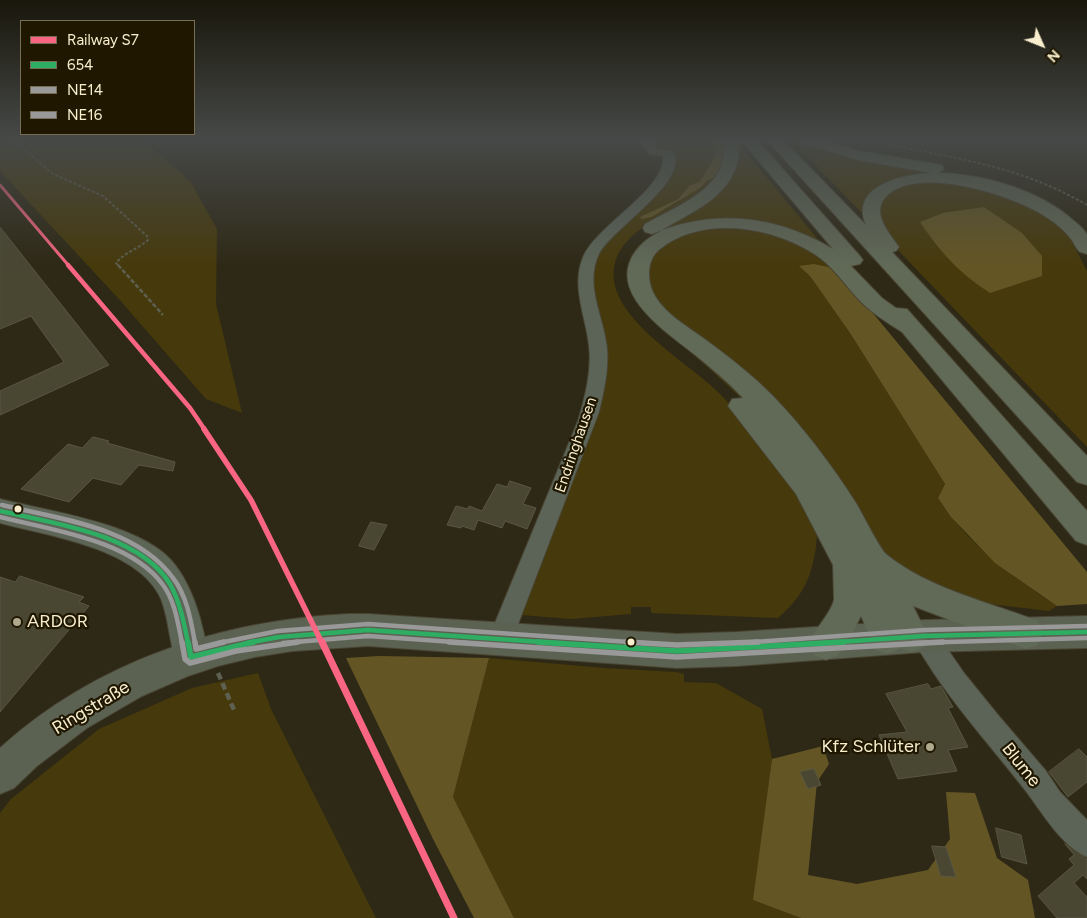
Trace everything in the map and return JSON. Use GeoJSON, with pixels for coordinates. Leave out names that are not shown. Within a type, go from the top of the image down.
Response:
{"type":"FeatureCollection","features":[{"type":"Feature","properties":{"kind":"highway"},"geometry":{"type":"LineString","coordinates":[[720,183],[704,196],[651,229],[630,249],[623,259],[621,268],[623,288],[629,301],[642,318],[725,390],[766,433],[860,561],[908,637]]}},
{"type":"Feature","properties":{"kind":"highway"},"geometry":{"type":"LineString","coordinates":[[786,183],[1087,532]]}},
{"type":"Feature","properties":{"kind":"highway"},"geometry":{"type":"LineString","coordinates":[[815,183],[1087,474]]}},
{"type":"Feature","properties":{"kind":"highway"},"geometry":{"type":"LineString","coordinates":[[900,274],[890,247],[874,224],[872,207],[876,197],[882,191],[903,183]]}},
{"type":"Feature","properties":{"kind":"highway"},"geometry":{"type":"LineString","coordinates":[[972,183],[993,187],[1026,198],[1062,220],[1073,230],[1087,248]]}},
{"type":"Feature","properties":{"kind":"highway"},"geometry":{"type":"LineString","coordinates":[[1000,183],[1053,204],[1087,228]]}},
{"type":"Feature","properties":{"kind":"highway"},"geometry":{"type":"LineString","coordinates":[[826,643],[851,603],[852,586],[860,561],[842,506],[803,447],[748,388],[653,308],[642,291],[639,281],[639,268],[644,254],[656,242],[686,228],[702,225],[729,224],[767,228],[794,237],[822,250],[836,262],[873,302],[910,327]]}},
{"type":"Feature","properties":{"kind":"highway"},"geometry":{"type":"LineString","coordinates":[[860,561],[929,598],[967,610],[1026,633]]}},
{"type":"Feature","properties":{"kind":"main road","name":"Ringstraße"},"geometry":{"type":"LineString","coordinates":[[0,774],[43,737],[83,709],[135,680],[206,667],[219,648],[252,641],[328,631],[391,632],[677,651],[737,650],[908,637],[1087,632]]}},
{"type":"Feature","properties":{"kind":"street","name":"Endringhausen"},"geometry":{"type":"LineString","coordinates":[[500,640],[584,429],[594,393],[598,346],[585,286],[591,256],[604,234],[655,188],[658,183]]}},
{"type":"Feature","properties":{"kind":"street"},"geometry":{"type":"LineString","coordinates":[[0,511],[104,538],[144,556],[160,570],[177,595],[185,619],[206,667]]}},
{"type":"Feature","properties":{"kind":"street","name":"Blume"},"geometry":{"type":"LineString","coordinates":[[908,637],[955,682],[988,725],[1036,781],[1050,802],[1087,842]]}},
{"type":"Feature","properties":{"kind":"path"},"geometry":{"type":"LineString","coordinates":[[73,183],[103,196],[147,236],[148,240],[144,245],[121,255],[116,263],[163,315]]}},
{"type":"Feature","properties":{"kind":"path"},"geometry":{"type":"LineString","coordinates":[[1043,183],[1087,205]]}},
{"type":"Feature","properties":{"kind":"path"},"geometry":{"type":"LineString","coordinates":[[206,667],[234,710]]}},
{"type":"Feature","properties":{"kind":"shaded area"},"geometry":{"type":"Polygon","coordinates":[[[11,183],[191,183],[217,229],[216,304],[242,413],[206,399],[118,298],[11,183]]]}},
{"type":"Feature","properties":{"kind":"shaded area"},"geometry":{"type":"Polygon","coordinates":[[[659,183],[696,183],[689,186],[678,199],[641,217],[661,212],[705,183],[710,183],[645,226],[632,237],[621,249],[615,263],[614,282],[621,301],[650,336],[719,393],[758,435],[773,454],[816,524],[816,547],[808,578],[794,602],[778,618],[651,613],[651,607],[631,607],[631,614],[571,619],[521,615],[595,418],[590,280],[599,248],[659,183]]]}},
{"type":"Feature","properties":{"kind":"shaded area"},"geometry":{"type":"Polygon","coordinates":[[[696,183],[705,183],[700,188],[652,217],[642,219],[640,217],[678,199],[689,186],[696,183]]]}},
{"type":"Feature","properties":{"kind":"shaded area"},"geometry":{"type":"Polygon","coordinates":[[[712,183],[771,183],[825,248],[774,227],[675,228],[632,279],[720,369],[754,410],[646,314],[630,290],[627,273],[631,256],[638,246],[663,227],[695,207],[712,183]]]}},
{"type":"Feature","properties":{"kind":"shaded area"},"geometry":{"type":"Polygon","coordinates":[[[833,183],[889,183],[883,185],[870,198],[868,219],[833,183]]]}},
{"type":"Feature","properties":{"kind":"shaded area"},"geometry":{"type":"Polygon","coordinates":[[[917,183],[942,183],[986,188],[1048,215],[1068,234],[1087,271],[1087,447],[892,244],[877,218],[883,196],[901,186],[917,183]]]}},
{"type":"Feature","properties":{"kind":"shaded area"},"geometry":{"type":"Polygon","coordinates":[[[974,183],[990,183],[1039,200],[1064,215],[1087,234],[1087,240],[1067,220],[1052,209],[1026,196],[974,183]]]}},
{"type":"Feature","properties":{"kind":"shaded area"},"geometry":{"type":"Polygon","coordinates":[[[984,207],[1022,233],[1042,256],[1042,276],[990,293],[951,261],[920,222],[943,213],[984,207]]]}},
{"type":"Feature","properties":{"kind":"shaded area"},"geometry":{"type":"Polygon","coordinates":[[[709,229],[747,230],[786,238],[812,250],[833,268],[800,266],[810,276],[850,333],[945,484],[938,498],[963,531],[977,545],[1007,571],[1057,606],[1049,611],[955,600],[900,572],[858,519],[652,299],[648,271],[656,253],[672,241],[709,229]]]}},
{"type":"Feature","properties":{"kind":"shaded area"},"geometry":{"type":"Polygon","coordinates":[[[814,264],[833,268],[867,306],[1087,572],[1087,604],[1057,606],[995,563],[951,517],[938,498],[945,484],[850,333],[810,276],[799,266],[814,264]]]}},
{"type":"Feature","properties":{"kind":"shaded area"},"geometry":{"type":"Polygon","coordinates":[[[379,656],[489,658],[453,797],[514,918],[474,918],[433,839],[346,658],[379,656]]]}},
{"type":"Feature","properties":{"kind":"shaded area"},"geometry":{"type":"Polygon","coordinates":[[[489,658],[676,672],[684,674],[684,682],[716,683],[762,709],[772,759],[754,900],[801,918],[514,918],[453,797],[489,658]]]}},
{"type":"Feature","properties":{"kind":"shaded area"},"geometry":{"type":"Polygon","coordinates":[[[258,673],[271,709],[376,918],[0,918],[0,813],[11,799],[99,729],[192,688],[258,673]]]}},
{"type":"Feature","properties":{"kind":"shaded area"},"geometry":{"type":"Polygon","coordinates":[[[823,746],[829,764],[817,782],[808,875],[857,884],[928,870],[950,839],[946,792],[975,793],[997,858],[1028,880],[1035,918],[801,918],[753,900],[772,759],[823,746]]]}},
{"type":"Feature","properties":{"kind":"building"},"geometry":{"type":"Polygon","coordinates":[[[0,227],[109,365],[0,415],[0,391],[64,362],[31,316],[0,329],[0,227]]]}},
{"type":"Feature","properties":{"kind":"building"},"geometry":{"type":"Polygon","coordinates":[[[93,437],[109,441],[107,443],[175,462],[173,471],[139,465],[121,485],[93,478],[69,502],[21,489],[68,444],[82,448],[93,437]]]}},
{"type":"Feature","properties":{"kind":"building"},"geometry":{"type":"Polygon","coordinates":[[[510,481],[531,488],[523,504],[536,508],[527,529],[505,521],[502,528],[478,520],[474,530],[462,526],[461,528],[447,525],[456,506],[468,509],[469,506],[482,511],[497,484],[507,487],[510,481]]]}},
{"type":"Feature","properties":{"kind":"building"},"geometry":{"type":"Polygon","coordinates":[[[371,522],[387,525],[374,550],[359,546],[371,522]]]}},
{"type":"Feature","properties":{"kind":"building"},"geometry":{"type":"Polygon","coordinates":[[[20,576],[84,597],[79,602],[89,606],[0,712],[0,577],[15,582],[20,576]]]}},
{"type":"Feature","properties":{"kind":"building"},"geometry":{"type":"Polygon","coordinates":[[[928,684],[931,689],[941,686],[953,707],[948,708],[968,747],[948,750],[957,771],[898,779],[879,735],[907,732],[886,694],[928,684]]]}},
{"type":"Feature","properties":{"kind":"building"},"geometry":{"type":"Polygon","coordinates":[[[1079,749],[1087,757],[1087,782],[1068,797],[1049,772],[1079,749]]]}},
{"type":"Feature","properties":{"kind":"building"},"geometry":{"type":"Polygon","coordinates":[[[814,769],[821,785],[808,789],[800,772],[814,769]]]}},
{"type":"Feature","properties":{"kind":"building"},"geometry":{"type":"Polygon","coordinates":[[[996,828],[1021,835],[1027,864],[1002,857],[996,828]]]}},
{"type":"Feature","properties":{"kind":"building"},"geometry":{"type":"Polygon","coordinates":[[[1065,844],[1087,859],[1087,879],[1083,875],[1074,883],[1087,897],[1087,918],[1057,918],[1038,896],[1074,865],[1069,859],[1074,855],[1065,844]]]}},
{"type":"Feature","properties":{"kind":"building"},"geometry":{"type":"Polygon","coordinates":[[[932,846],[946,847],[956,877],[941,876],[932,846]]]}},
{"type":"Feature","properties":{"kind":"rail line","name":"S7"},"geometry":{"type":"LineString","coordinates":[[0,185],[190,408],[251,500],[296,588],[454,918]]}},
{"type":"Feature","properties":{"kind":"transit line","name":"NE16"},"geometry":{"type":"LineString","coordinates":[[2,505],[96,529],[142,549],[160,562],[174,579],[186,604],[196,649],[233,639],[278,631],[368,624],[677,645],[737,643],[924,630],[1087,626]]}},
{"type":"Feature","properties":{"kind":"transit line","name":"654"},"geometry":{"type":"LineString","coordinates":[[0,511],[93,534],[138,554],[156,567],[169,583],[177,601],[191,657]]}},
{"type":"Feature","properties":{"kind":"transit line","name":"NE14"},"geometry":{"type":"LineString","coordinates":[[0,517],[65,533],[112,548],[150,570],[163,585],[172,602],[185,659],[190,663],[236,651],[280,643],[368,636],[677,657],[737,655],[924,642],[1087,638]]}},
{"type":"Feature","properties":{"kind":"transit line","name":"654"},"geometry":{"type":"LineString","coordinates":[[191,657],[235,645],[279,637],[368,630],[677,651],[737,649],[924,636],[1087,632]]}},
{"type":"Feature","properties":{"kind":"place","name":"ARDOR"},"geometry":{"type":"Point","coordinates":[17,622]}},
{"type":"Feature","properties":{"kind":"place","name":"Kfz Schlüter"},"geometry":{"type":"Point","coordinates":[930,747]}}]}
